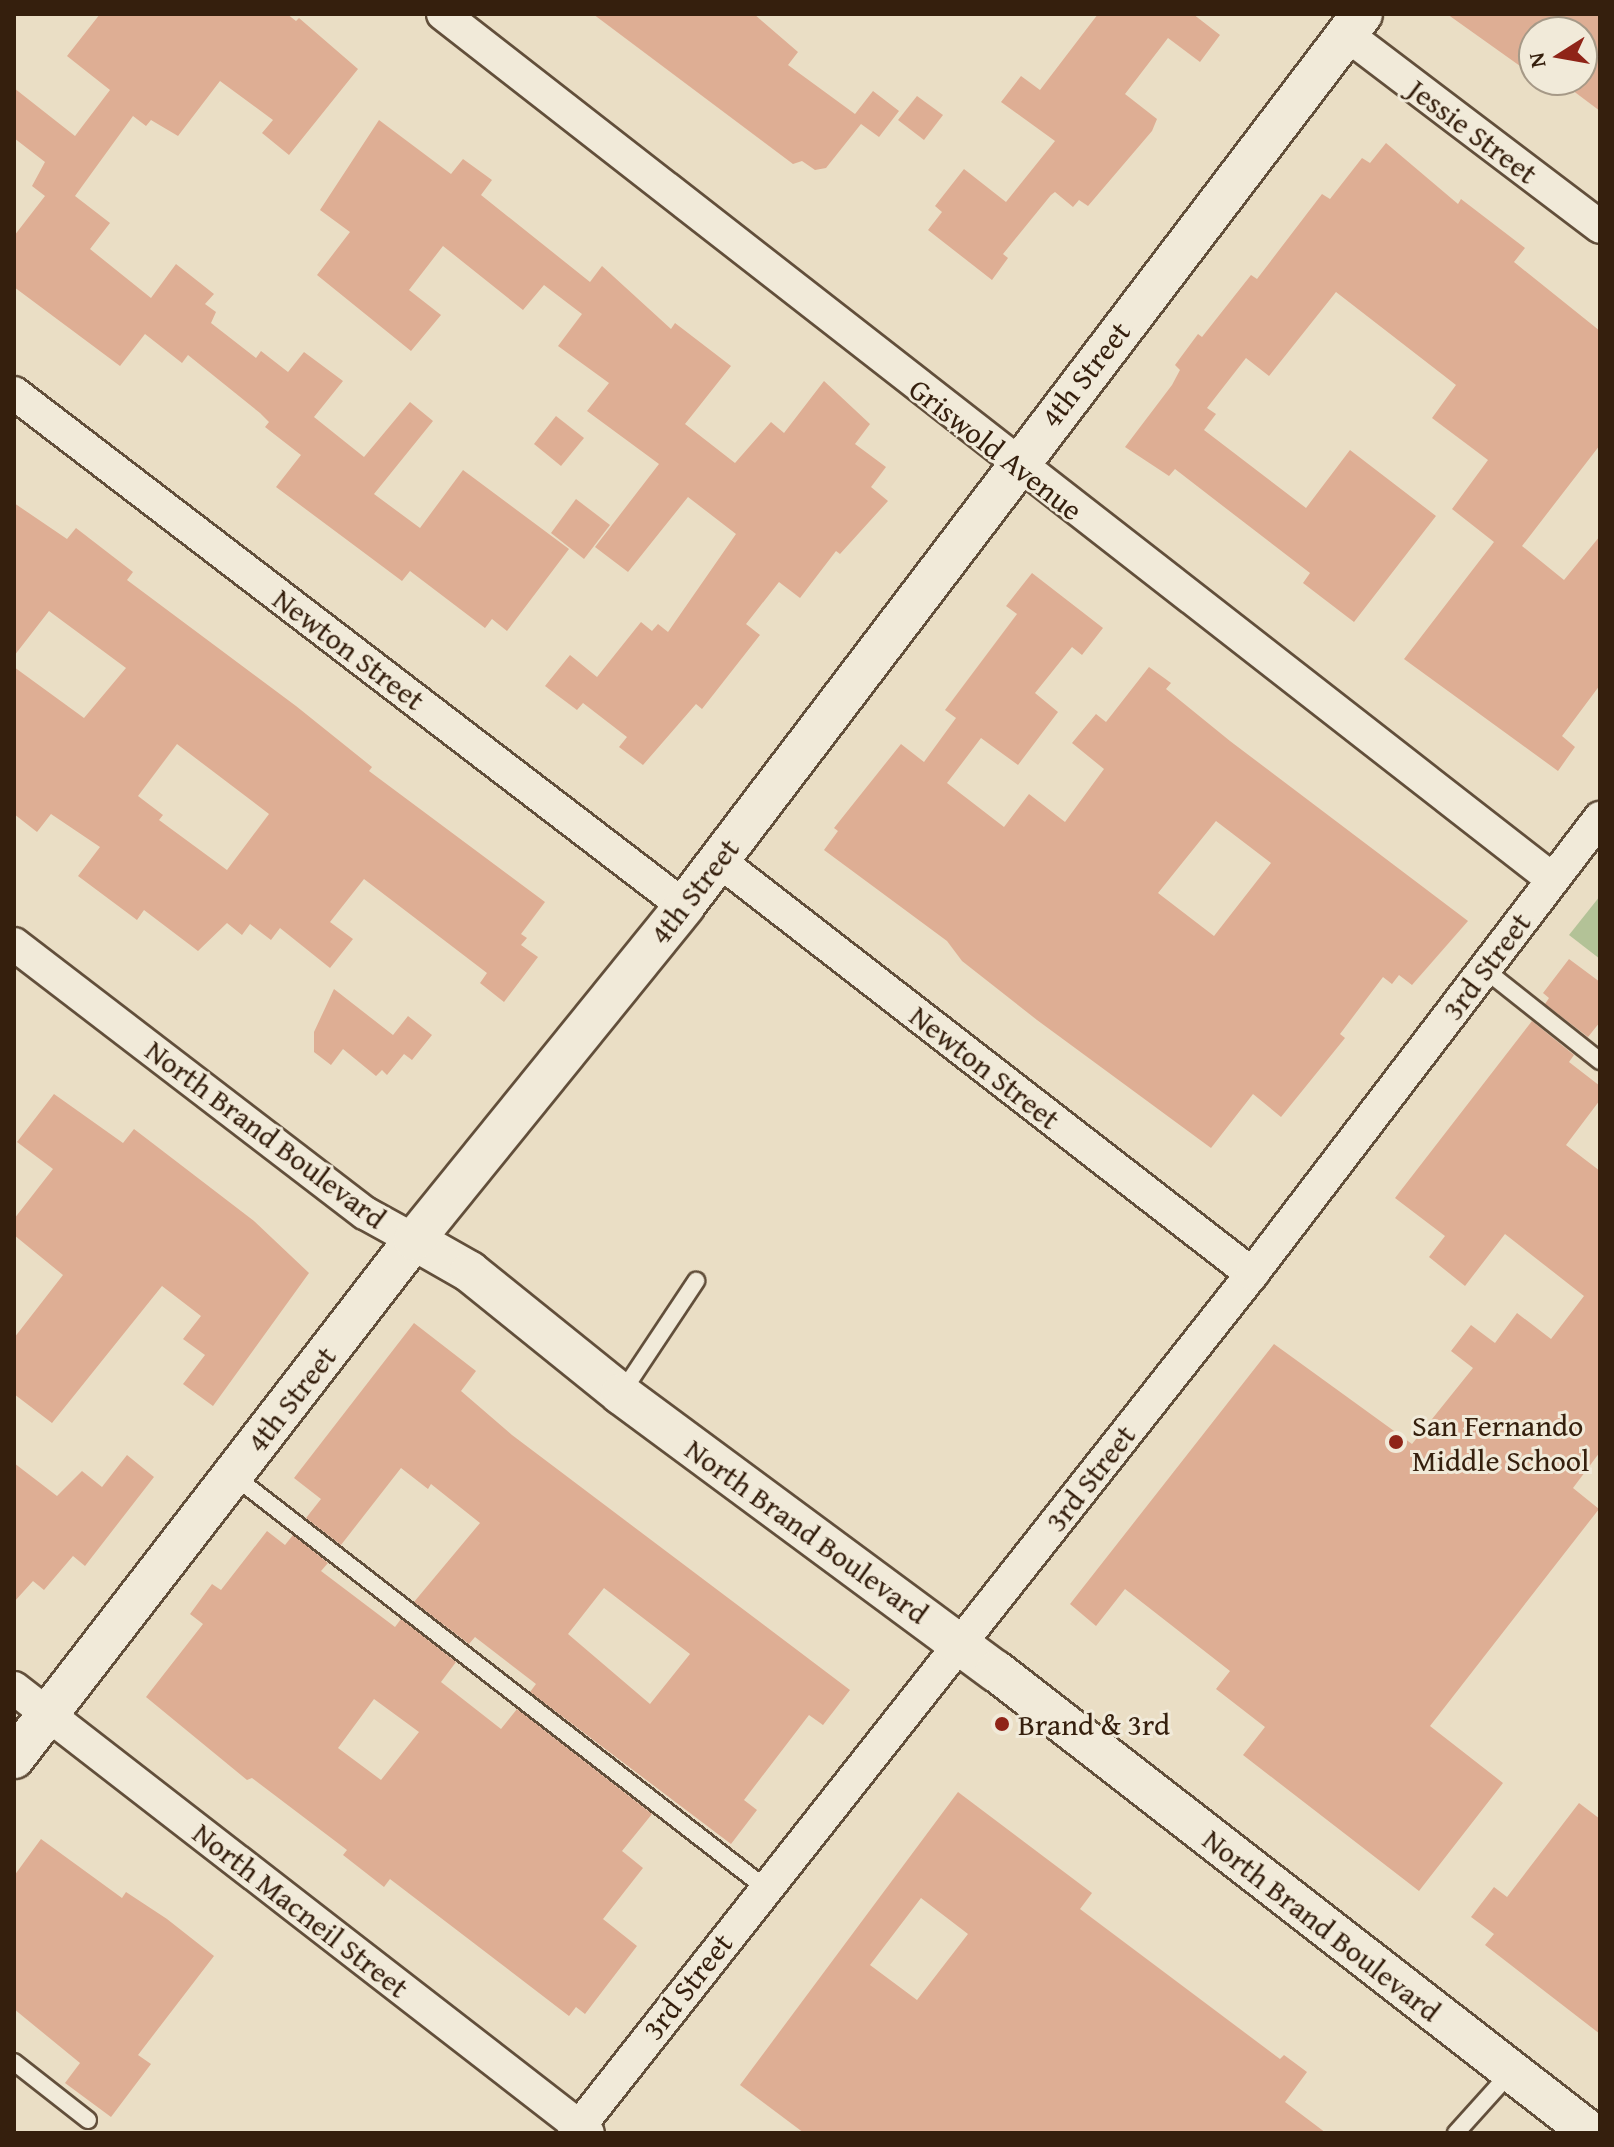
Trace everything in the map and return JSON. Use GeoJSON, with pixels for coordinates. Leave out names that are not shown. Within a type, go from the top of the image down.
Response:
{"type":"FeatureCollection","features":[{"type":"Feature","properties":{"kind":"street","name":"Griswold Avenue"},"geometry":{"type":"LineString","coordinates":[[443,14],[1015,464],[1552,879]]}},
{"type":"Feature","properties":{"kind":"street","name":"4th Street"},"geometry":{"type":"LineString","coordinates":[[14,1758],[414,1240],[684,906],[1015,464],[1354,24]]}},
{"type":"Feature","properties":{"kind":"street","name":"Jessie Street"},"geometry":{"type":"LineString","coordinates":[[1354,24],[1600,227]]}},
{"type":"Feature","properties":{"kind":"street","name":"Newton Street"},"geometry":{"type":"LineString","coordinates":[[14,393],[684,906]]}},
{"type":"Feature","properties":{"kind":"street","name":"3rd Street"},"geometry":{"type":"LineString","coordinates":[[580,2131],[763,1886],[960,1644],[1252,1274],[1600,818]]}},
{"type":"Feature","properties":{"kind":"street","name":"Newton Street"},"geometry":{"type":"LineString","coordinates":[[718,860],[1252,1274]]}},
{"type":"Feature","properties":{"kind":"street","name":"North Brand Boulevard"},"geometry":{"type":"LineString","coordinates":[[14,944],[365,1213],[470,1272],[621,1394],[960,1644],[1591,2133]]}},
{"type":"Feature","properties":{"kind":"street","name":"North Macneil Street"},"geometry":{"type":"LineString","coordinates":[[14,1688],[580,2131]]}},
{"type":"Feature","properties":{"kind":"lane"},"geometry":{"type":"LineString","coordinates":[[1484,969],[1600,1061]]}},
{"type":"Feature","properties":{"kind":"lane"},"geometry":{"type":"LineString","coordinates":[[621,1394],[696,1281]]}},
{"type":"Feature","properties":{"kind":"lane"},"geometry":{"type":"LineString","coordinates":[[232,1475],[763,1886]]}},
{"type":"Feature","properties":{"kind":"lane"},"geometry":{"type":"LineString","coordinates":[[14,2062],[88,2120]]}},
{"type":"Feature","properties":{"kind":"lane"},"geometry":{"type":"LineString","coordinates":[[1456,2133],[1511,2072]]}},
{"type":"Feature","properties":{"kind":"green space"},"geometry":{"type":"Polygon","coordinates":[[[1600,896],[1600,959],[1569,935],[1600,896]]]}},
{"type":"Feature","properties":{"kind":"building"},"geometry":{"type":"Polygon","coordinates":[[[100,14],[287,14],[296,21],[299,18],[358,69],[289,155],[262,133],[273,120],[220,81],[178,136],[151,120],[146,126],[133,116],[75,196],[110,223],[90,249],[151,298],[176,264],[214,294],[205,304],[216,312],[211,323],[256,358],[261,351],[288,372],[304,352],[343,381],[314,417],[364,457],[410,402],[433,421],[374,494],[420,528],[463,470],[569,549],[507,631],[492,619],[485,628],[410,571],[402,581],[276,487],[301,455],[265,427],[269,422],[260,413],[188,355],[182,363],[145,334],[120,366],[14,287],[14,236],[45,196],[32,186],[45,162],[14,138],[14,88],[75,136],[110,90],[67,56],[100,14]]]}},
{"type":"Feature","properties":{"kind":"building"},"geometry":{"type":"Polygon","coordinates":[[[593,14],[754,14],[798,52],[788,65],[855,114],[873,91],[899,111],[879,137],[861,124],[826,168],[815,170],[802,161],[793,164],[593,14]]]}},
{"type":"Feature","properties":{"kind":"building"},"geometry":{"type":"Polygon","coordinates":[[[1098,14],[1193,14],[1220,35],[1200,62],[1168,38],[1125,94],[1157,119],[1152,131],[1088,206],[1079,200],[1073,207],[1055,192],[1051,195],[1003,254],[1008,258],[992,280],[928,230],[942,212],[935,206],[964,169],[1006,202],[1055,141],[1001,102],[1021,76],[1040,90],[1098,14]]]}},
{"type":"Feature","properties":{"kind":"building"},"geometry":{"type":"Polygon","coordinates":[[[1447,14],[1600,14],[1600,111],[1580,96],[1598,96],[1598,16],[1518,16],[1518,65],[1447,14]]]}},
{"type":"Feature","properties":{"kind":"building"},"geometry":{"type":"Polygon","coordinates":[[[917,96],[943,115],[924,140],[898,120],[917,96]]]}},
{"type":"Feature","properties":{"kind":"building"},"geometry":{"type":"Polygon","coordinates":[[[379,120],[451,174],[463,159],[492,180],[481,195],[590,282],[602,266],[671,329],[675,323],[731,366],[685,424],[735,463],[771,422],[784,433],[824,381],[870,424],[855,444],[886,467],[871,487],[888,501],[840,554],[836,551],[800,598],[779,582],[746,624],[760,635],[702,709],[696,704],[643,765],[619,747],[627,737],[583,703],[577,710],[545,686],[570,655],[597,677],[641,622],[652,631],[658,624],[668,632],[736,534],[688,497],[628,572],[595,547],[659,464],[587,411],[609,383],[558,346],[582,314],[544,285],[523,310],[443,246],[409,290],[441,315],[411,351],[317,275],[350,232],[320,210],[379,120]]]}},
{"type":"Feature","properties":{"kind":"building"},"geometry":{"type":"Polygon","coordinates":[[[1386,143],[1458,204],[1461,199],[1525,248],[1514,262],[1600,331],[1600,445],[1522,546],[1564,580],[1600,536],[1600,685],[1562,736],[1575,747],[1558,771],[1404,659],[1494,542],[1452,509],[1488,460],[1432,418],[1456,385],[1336,292],[1269,376],[1246,358],[1207,408],[1216,414],[1204,430],[1306,508],[1350,450],[1436,516],[1354,622],[1303,583],[1310,573],[1175,469],[1169,476],[1125,447],[1172,385],[1180,370],[1175,365],[1198,334],[1202,337],[1251,275],[1257,279],[1322,194],[1330,199],[1362,158],[1370,163],[1386,143]]]}},
{"type":"Feature","properties":{"kind":"building"},"geometry":{"type":"Polygon","coordinates":[[[556,416],[584,438],[561,466],[534,444],[556,416]]]}},
{"type":"Feature","properties":{"kind":"building"},"geometry":{"type":"Polygon","coordinates":[[[576,499],[610,525],[584,559],[551,533],[576,499]]]}},
{"type":"Feature","properties":{"kind":"building"},"geometry":{"type":"Polygon","coordinates":[[[14,503],[67,539],[76,528],[133,572],[127,580],[296,706],[372,767],[369,771],[545,902],[521,934],[527,938],[521,945],[538,957],[504,1002],[480,983],[487,973],[364,879],[330,922],[353,939],[330,968],[280,928],[271,940],[250,924],[242,935],[227,923],[198,951],[144,910],[137,920],[78,876],[100,847],[51,814],[37,832],[14,814],[14,667],[84,718],[126,668],[49,611],[14,656],[14,503]],[[177,744],[138,796],[163,815],[159,820],[227,870],[269,814],[177,744]]]}},
{"type":"Feature","properties":{"kind":"building"},"geometry":{"type":"Polygon","coordinates":[[[1032,573],[1103,628],[1082,655],[1072,647],[1035,693],[1058,712],[1018,765],[981,738],[947,783],[1004,827],[1029,794],[1065,822],[1104,769],[1072,743],[1096,714],[1106,722],[1149,667],[1171,683],[1166,689],[1230,741],[1468,921],[1412,985],[1399,975],[1392,984],[1383,977],[1340,1034],[1345,1038],[1281,1117],[1253,1094],[1211,1148],[1037,1020],[962,961],[947,941],[824,850],[838,831],[834,828],[901,744],[924,762],[956,718],[945,710],[1017,614],[1006,606],[1032,573]],[[1216,821],[1158,893],[1214,936],[1271,863],[1216,821]]]}},
{"type":"Feature","properties":{"kind":"building"},"geometry":{"type":"Polygon","coordinates":[[[1569,959],[1600,982],[1600,1022],[1588,1037],[1545,1004],[1549,998],[1543,993],[1569,959]]]}},
{"type":"Feature","properties":{"kind":"building"},"geometry":{"type":"Polygon","coordinates":[[[334,989],[393,1035],[408,1016],[432,1035],[412,1060],[404,1054],[387,1075],[382,1070],[376,1076],[343,1049],[331,1065],[314,1052],[314,1032],[334,989]]]}},
{"type":"Feature","properties":{"kind":"building"},"geometry":{"type":"Polygon","coordinates":[[[1532,1021],[1574,1055],[1569,1062],[1600,1086],[1600,1100],[1566,1145],[1600,1171],[1600,1452],[1573,1488],[1599,1509],[1430,1726],[1503,1783],[1419,1891],[1243,1755],[1265,1727],[1216,1689],[1230,1671],[1125,1589],[1096,1626],[1070,1604],[1274,1344],[1412,1444],[1473,1368],[1451,1351],[1471,1325],[1495,1343],[1517,1313],[1551,1339],[1584,1296],[1505,1234],[1465,1286],[1429,1257],[1445,1236],[1395,1198],[1532,1021]]]}},
{"type":"Feature","properties":{"kind":"building"},"geometry":{"type":"Polygon","coordinates":[[[54,1094],[123,1143],[134,1129],[254,1221],[309,1273],[213,1406],[183,1384],[205,1355],[183,1339],[201,1316],[162,1286],[52,1423],[14,1394],[14,1338],[63,1275],[14,1235],[14,1219],[53,1169],[17,1142],[54,1094]]]}},
{"type":"Feature","properties":{"kind":"building"},"geometry":{"type":"Polygon","coordinates":[[[414,1323],[476,1371],[461,1391],[512,1435],[850,1690],[823,1725],[809,1715],[744,1800],[757,1810],[731,1844],[530,1692],[536,1684],[475,1637],[469,1644],[414,1602],[480,1523],[431,1484],[428,1489],[401,1468],[341,1545],[306,1518],[321,1499],[294,1478],[414,1323]],[[604,1588],[568,1634],[650,1704],[690,1654],[604,1588]]]}},
{"type":"Feature","properties":{"kind":"building"},"geometry":{"type":"Polygon","coordinates":[[[127,1455],[154,1477],[85,1566],[73,1556],[44,1590],[33,1581],[14,1602],[14,1463],[57,1496],[82,1471],[102,1487],[127,1455]]]}},
{"type":"Feature","properties":{"kind":"building"},"geometry":{"type":"Polygon","coordinates":[[[267,1531],[285,1545],[293,1535],[328,1563],[321,1571],[395,1627],[401,1619],[456,1662],[441,1682],[501,1729],[517,1709],[652,1814],[622,1851],[643,1868],[603,1919],[637,1946],[585,2014],[576,2007],[569,2016],[390,1879],[384,1887],[343,1855],[347,1850],[252,1778],[247,1780],[146,1697],[203,1624],[190,1614],[212,1584],[221,1590],[267,1531]],[[374,1699],[338,1748],[381,1780],[419,1732],[374,1699]]]}},
{"type":"Feature","properties":{"kind":"building"},"geometry":{"type":"Polygon","coordinates":[[[958,1792],[1092,1893],[1080,1909],[1280,2059],[1284,2055],[1307,2072],[1285,2102],[1326,2133],[804,2133],[740,2085],[958,1792]],[[921,1898],[870,1965],[917,2000],[968,1934],[921,1898]]]}},
{"type":"Feature","properties":{"kind":"building"},"geometry":{"type":"Polygon","coordinates":[[[1579,1803],[1600,1819],[1600,2034],[1485,1945],[1494,1934],[1471,1917],[1494,1887],[1507,1897],[1579,1803]]]}},
{"type":"Feature","properties":{"kind":"building"},"geometry":{"type":"Polygon","coordinates":[[[41,1839],[122,1898],[126,1892],[167,1919],[214,1956],[138,2055],[151,2064],[111,2117],[65,2083],[80,2063],[14,2009],[14,1876],[41,1839]]]}},
{"type":"Feature","properties":{"kind":"place","name":"San Fernando Middle School"},"geometry":{"type":"Point","coordinates":[1396,1442]}},
{"type":"Feature","properties":{"kind":"place","name":"Brand & 3rd"},"geometry":{"type":"Point","coordinates":[1002,1724]}}]}
